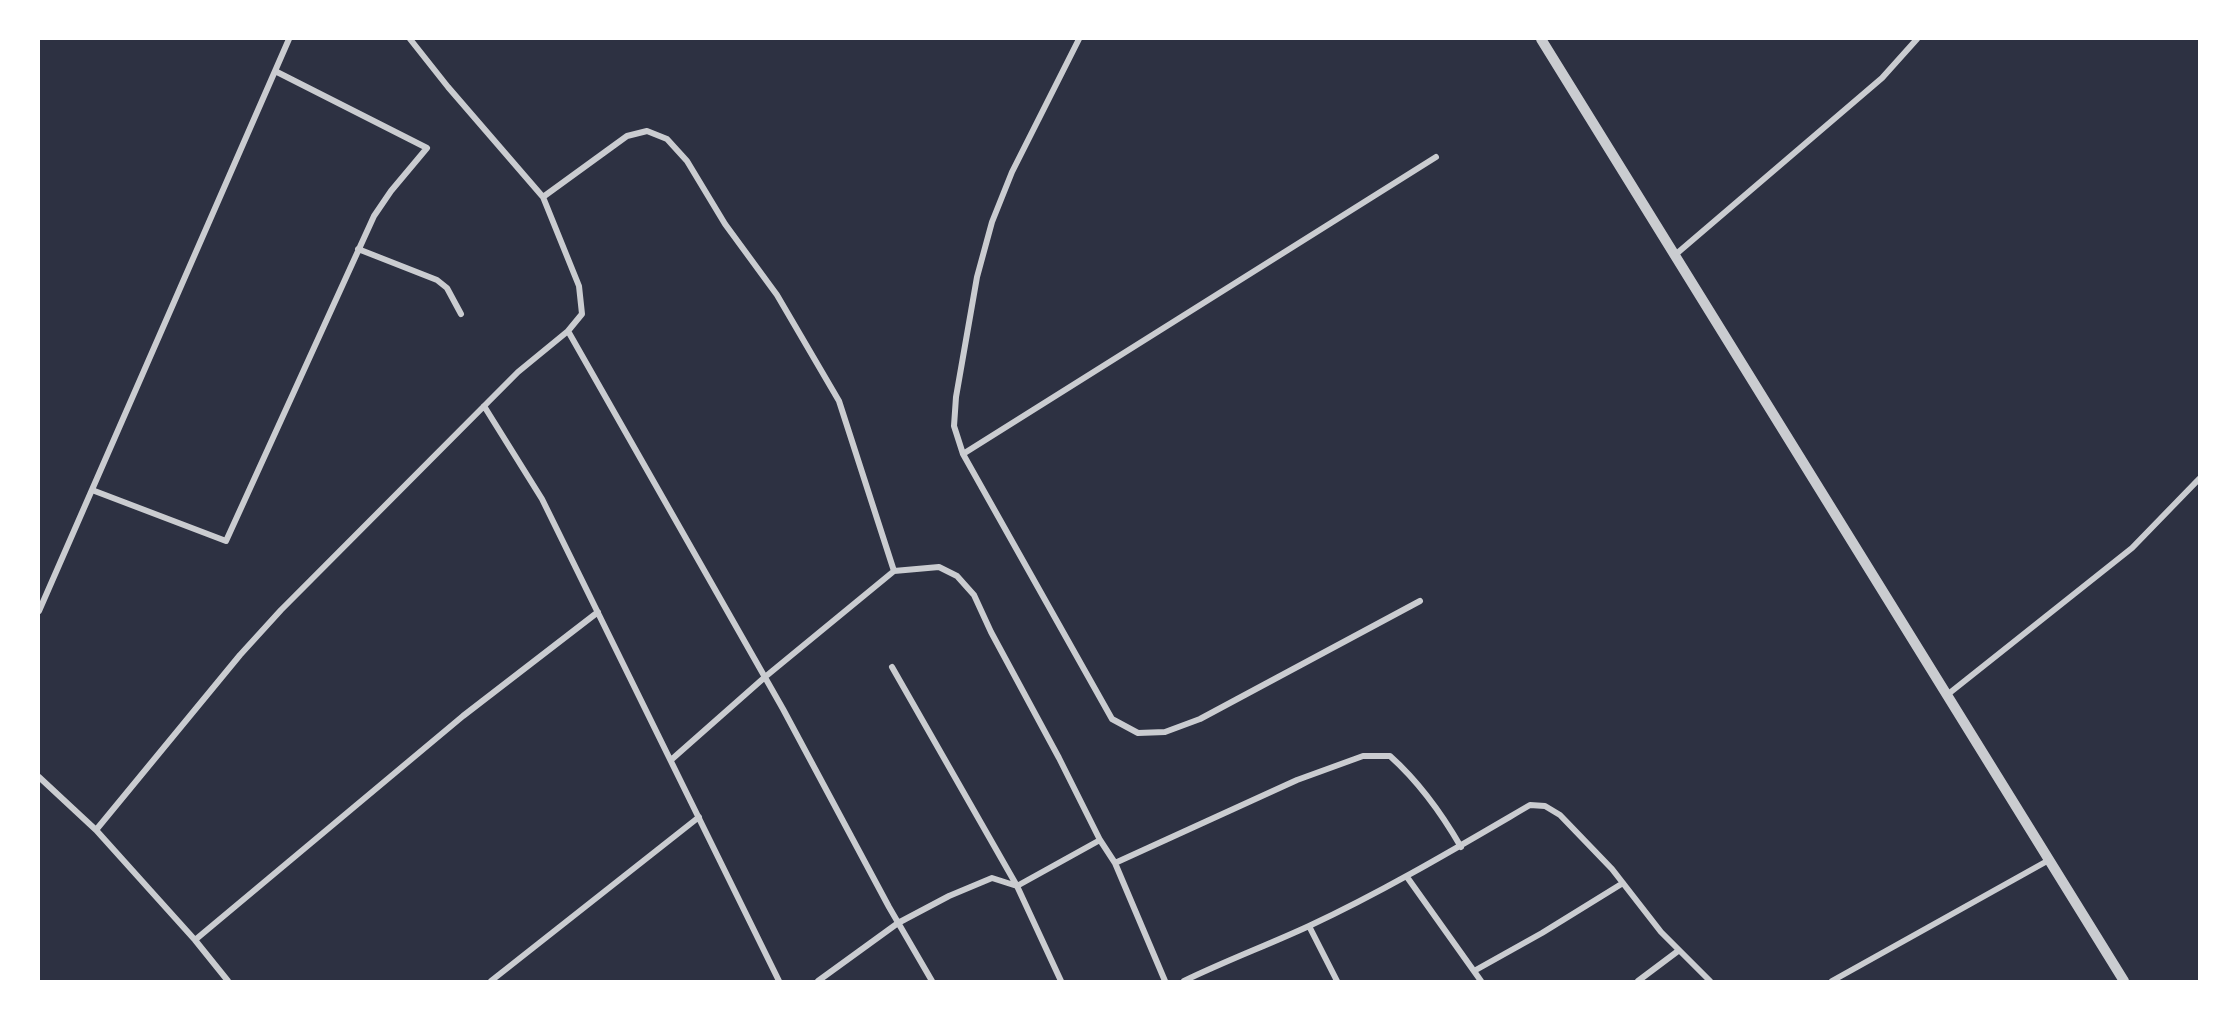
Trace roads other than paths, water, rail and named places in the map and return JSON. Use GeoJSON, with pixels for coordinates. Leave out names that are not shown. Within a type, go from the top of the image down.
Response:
{"type":"FeatureCollection","features":[{"type":"Feature","properties":{"kind":"street"},"geometry":{"type":"LineString","coordinates":[[39,610],[289,39]]}},
{"type":"Feature","properties":{"kind":"street"},"geometry":{"type":"LineString","coordinates":[[96,830],[240,655],[280,610],[518,372],[568,331],[582,314],[579,286],[543,197],[448,87],[410,39]]}},
{"type":"Feature","properties":{"kind":"street"},"geometry":{"type":"LineString","coordinates":[[1079,39],[1012,172],[992,222],[977,277],[954,426],[963,454],[1112,719],[1138,733],[1165,732],[1200,719],[1420,601]]}},
{"type":"Feature","properties":{"kind":"street"},"geometry":{"type":"LineString","coordinates":[[1541,39],[2124,981]]}},
{"type":"Feature","properties":{"kind":"street"},"geometry":{"type":"LineString","coordinates":[[1675,255],[1882,78],[1917,39]]}},
{"type":"Feature","properties":{"kind":"street"},"geometry":{"type":"LineString","coordinates":[[92,490],[226,541],[374,216],[390,191],[427,148],[275,71]]}},
{"type":"Feature","properties":{"kind":"street"},"geometry":{"type":"LineString","coordinates":[[543,197],[627,136],[647,131],[667,139],[687,161],[725,224],[777,295],[839,401],[894,571]]}},
{"type":"Feature","properties":{"kind":"street"},"geometry":{"type":"LineString","coordinates":[[963,454],[1436,157]]}},
{"type":"Feature","properties":{"kind":"street"},"geometry":{"type":"LineString","coordinates":[[358,249],[437,280],[447,288],[461,314]]}},
{"type":"Feature","properties":{"kind":"street"},"geometry":{"type":"LineString","coordinates":[[568,331],[765,677],[898,923],[932,981]]}},
{"type":"Feature","properties":{"kind":"street"},"geometry":{"type":"LineString","coordinates":[[484,406],[543,499],[779,981]]}},
{"type":"Feature","properties":{"kind":"street"},"geometry":{"type":"LineString","coordinates":[[1947,695],[2132,548],[2199,479]]}},
{"type":"Feature","properties":{"kind":"street"},"geometry":{"type":"LineString","coordinates":[[672,760],[765,677],[894,571],[939,567],[957,576],[974,595],[991,632],[1100,840],[1115,863],[1165,981]]}},
{"type":"Feature","properties":{"kind":"street"},"geometry":{"type":"LineString","coordinates":[[195,940],[463,716],[598,612]]}},
{"type":"Feature","properties":{"kind":"street"},"geometry":{"type":"LineString","coordinates":[[892,667],[1017,886],[1061,981]]}},
{"type":"Feature","properties":{"kind":"street"},"geometry":{"type":"LineString","coordinates":[[1115,863],[1297,780],[1363,756],[1390,756],[1411,775],[1461,847]]}},
{"type":"Feature","properties":{"kind":"street"},"geometry":{"type":"LineString","coordinates":[[39,777],[96,830],[195,940],[228,981]]}},
{"type":"Feature","properties":{"kind":"street"},"geometry":{"type":"LineString","coordinates":[[1184,981],[1309,926],[1407,877],[1530,805],[1545,806],[1560,815],[1623,883],[1678,951],[1710,981]]}},
{"type":"Feature","properties":{"kind":"street"},"geometry":{"type":"LineString","coordinates":[[491,981],[699,817]]}},
{"type":"Feature","properties":{"kind":"street"},"geometry":{"type":"LineString","coordinates":[[818,981],[898,923],[949,896],[992,878],[1017,886],[1100,840]]}},
{"type":"Feature","properties":{"kind":"street"},"geometry":{"type":"LineString","coordinates":[[1832,981],[2049,860]]}},
{"type":"Feature","properties":{"kind":"street"},"geometry":{"type":"LineString","coordinates":[[1407,877],[1481,981]]}},
{"type":"Feature","properties":{"kind":"street"},"geometry":{"type":"LineString","coordinates":[[1474,971],[1542,933],[1623,883]]}},
{"type":"Feature","properties":{"kind":"street"},"geometry":{"type":"LineString","coordinates":[[1309,926],[1337,981]]}},
{"type":"Feature","properties":{"kind":"street"},"geometry":{"type":"LineString","coordinates":[[1638,981],[1678,951]]}}]}
